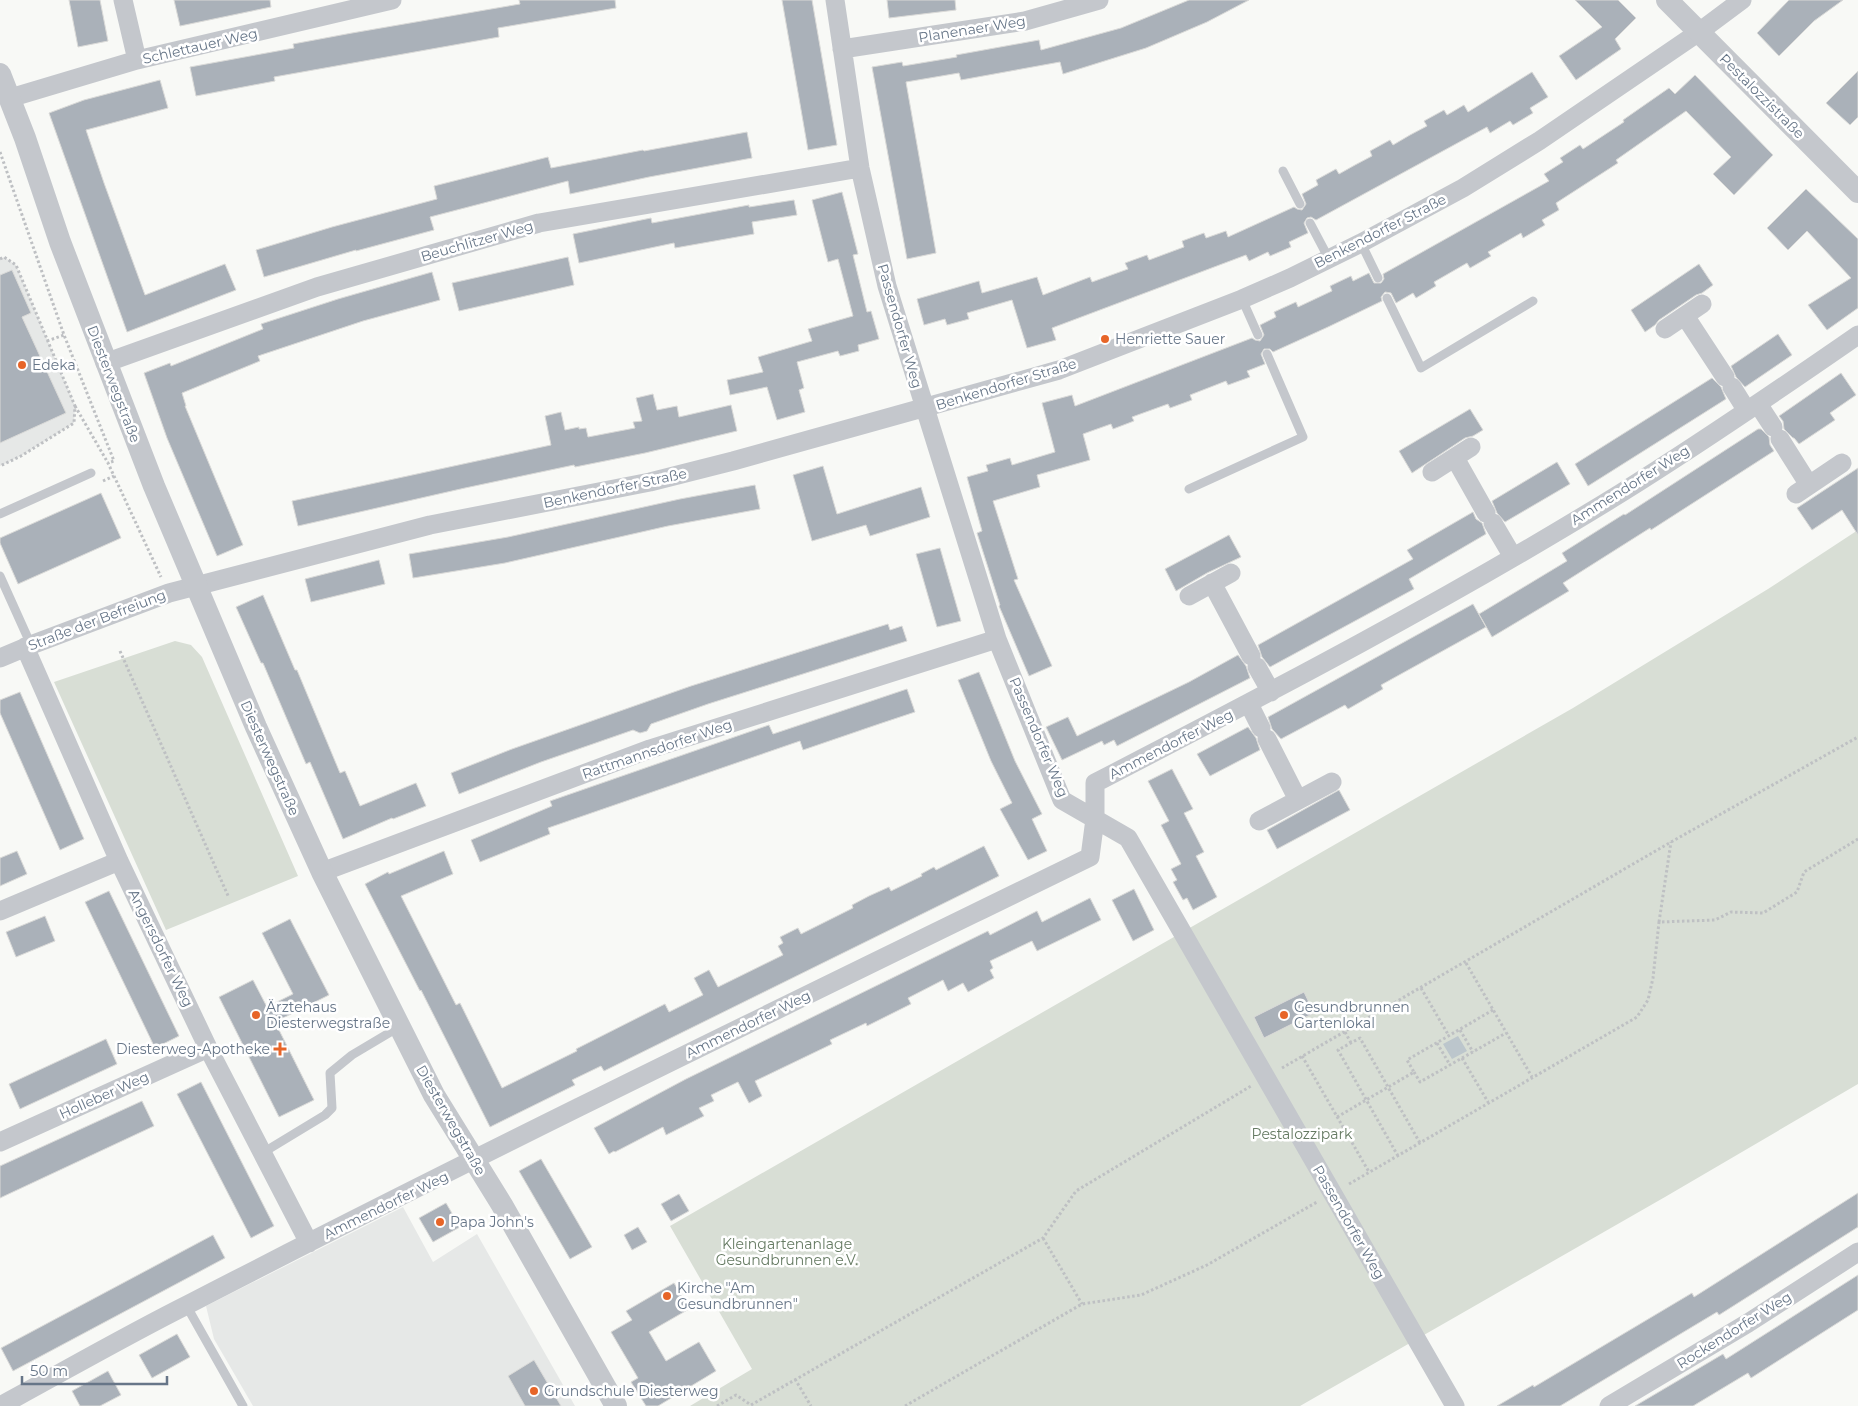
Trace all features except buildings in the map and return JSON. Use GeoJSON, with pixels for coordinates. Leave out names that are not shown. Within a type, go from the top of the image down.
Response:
{"type":"FeatureCollection","features":[{"type":"Feature","properties":{"kind":"street"},"geometry":{"type":"LineString","coordinates":[[123,0],[137,60]]}},
{"type":"Feature","properties":{"kind":"street","name":"Schlettauer Weg"},"geometry":{"type":"LineString","coordinates":[[10,98],[137,60],[392,0]]}},
{"type":"Feature","properties":{"kind":"street","name":"Passendorfer Weg"},"geometry":{"type":"LineString","coordinates":[[835,0],[860,168],[887,286],[997,639],[1062,800],[1128,838],[1455,1406]]}},
{"type":"Feature","properties":{"kind":"street","name":"Planenaer Weg"},"geometry":{"type":"LineString","coordinates":[[842,48],[1025,21],[1099,0]]}},
{"type":"Feature","properties":{"kind":"street","name":"Pestalozzistraße"},"geometry":{"type":"LineString","coordinates":[[1667,0],[1858,192]]}},
{"type":"Feature","properties":{"kind":"street","name":"Benkendorfer Straße"},"geometry":{"type":"LineString","coordinates":[[196,587],[430,526],[650,482],[924,409],[1059,370],[1242,299],[1361,243],[1463,188],[1530,146],[1699,32],[1742,0]]}},
{"type":"Feature","properties":{"kind":"street","name":"Diesterwegstraße"},"geometry":{"type":"LineString","coordinates":[[0,74],[105,363],[196,587],[256,727],[322,872],[434,1094],[502,1205],[616,1406]]}},
{"type":"Feature","properties":{"kind":"street","name":"Beuchlitzer Weg"},"geometry":{"type":"LineString","coordinates":[[105,363],[317,287],[538,223],[860,168]]}},
{"type":"Feature","properties":{"kind":"street"},"geometry":{"type":"LineString","coordinates":[[1665,330],[1702,304]]}},
{"type":"Feature","properties":{"kind":"street"},"geometry":{"type":"LineString","coordinates":[[1685,316],[1728,382],[1776,433],[1802,490],[1842,463]]}},
{"type":"Feature","properties":{"kind":"street","name":"Ammendorfer Weg"},"geometry":{"type":"LineString","coordinates":[[0,1406],[186,1305],[309,1243],[1090,857],[1095,819],[1095,783],[1249,704],[1396,624],[1621,493],[1753,408],[1858,335]]}},
{"type":"Feature","properties":{"kind":"street"},"geometry":{"type":"LineString","coordinates":[[1432,472],[1471,447]]}},
{"type":"Feature","properties":{"kind":"street"},"geometry":{"type":"LineString","coordinates":[[1455,458],[1512,557]]}},
{"type":"Feature","properties":{"kind":"street"},"geometry":{"type":"LineString","coordinates":[[1189,596],[1230,572]]}},
{"type":"Feature","properties":{"kind":"street"},"geometry":{"type":"LineString","coordinates":[[1212,583],[1270,692]]}},
{"type":"Feature","properties":{"kind":"street","name":"Straße der Befreiung"},"geometry":{"type":"LineString","coordinates":[[0,658],[168,593],[196,587]]}},
{"type":"Feature","properties":{"kind":"street","name":"Rattmannsdorfer Weg"},"geometry":{"type":"LineString","coordinates":[[322,872],[650,749],[997,639]]}},
{"type":"Feature","properties":{"kind":"street","name":"Angersdorfer Weg"},"geometry":{"type":"LineString","coordinates":[[28,646],[119,861],[208,1048],[264,1152],[309,1243]]}},
{"type":"Feature","properties":{"kind":"street","name":"Ammendorfer Weg"},"geometry":{"type":"LineString","coordinates":[[1249,704],[1298,800]]}},
{"type":"Feature","properties":{"kind":"street"},"geometry":{"type":"LineString","coordinates":[[1259,821],[1332,782]]}},
{"type":"Feature","properties":{"kind":"street"},"geometry":{"type":"LineString","coordinates":[[0,911],[119,861]]}},
{"type":"Feature","properties":{"kind":"street","name":"Holleber Weg"},"geometry":{"type":"LineString","coordinates":[[0,1142],[208,1048]]}},
{"type":"Feature","properties":{"kind":"street","name":"Rockendorfer Weg"},"geometry":{"type":"LineString","coordinates":[[1609,1406],[1748,1323],[1858,1252]]}},
{"type":"Feature","properties":{"kind":"lane"},"geometry":{"type":"LineString","coordinates":[[1283,171],[1300,204]]}},
{"type":"Feature","properties":{"kind":"lane"},"geometry":{"type":"LineString","coordinates":[[1310,223],[1329,258]]}},
{"type":"Feature","properties":{"kind":"lane"},"geometry":{"type":"LineString","coordinates":[[1361,243],[1378,278]]}},
{"type":"Feature","properties":{"kind":"lane"},"geometry":{"type":"LineString","coordinates":[[1387,298],[1421,368],[1533,301]]}},
{"type":"Feature","properties":{"kind":"lane"},"geometry":{"type":"LineString","coordinates":[[1242,299],[1258,335]]}},
{"type":"Feature","properties":{"kind":"lane"},"geometry":{"type":"LineString","coordinates":[[1189,489],[1304,437],[1267,354]]}},
{"type":"Feature","properties":{"kind":"lane"},"geometry":{"type":"LineString","coordinates":[[0,514],[91,473]]}},
{"type":"Feature","properties":{"kind":"lane"},"geometry":{"type":"LineString","coordinates":[[0,576],[28,646]]}},
{"type":"Feature","properties":{"kind":"lane"},"geometry":{"type":"LineString","coordinates":[[264,1152],[329,1112],[332,1108],[330,1074],[352,1056],[399,1027]]}},
{"type":"Feature","properties":{"kind":"lane"},"geometry":{"type":"LineString","coordinates":[[186,1305],[244,1406]]}},
{"type":"Feature","properties":{"kind":"path"},"geometry":{"type":"LineString","coordinates":[[0,152],[64,335],[114,461],[108,462]]}},
{"type":"Feature","properties":{"kind":"path"},"geometry":{"type":"LineString","coordinates":[[0,259],[4,257],[16,265],[75,406],[108,462],[168,593]]}},
{"type":"Feature","properties":{"kind":"path"},"geometry":{"type":"LineString","coordinates":[[47,341],[64,335]]}},
{"type":"Feature","properties":{"kind":"path"},"geometry":{"type":"LineString","coordinates":[[0,466],[21,456],[74,423],[75,406]]}},
{"type":"Feature","properties":{"kind":"path"},"geometry":{"type":"LineString","coordinates":[[120,650],[229,898]]}},
{"type":"Feature","properties":{"kind":"path"},"geometry":{"type":"LineString","coordinates":[[717,1406],[736,1394],[751,1406],[1043,1238],[1076,1191],[1265,1077],[1858,736]]}},
{"type":"Feature","properties":{"kind":"path"},"geometry":{"type":"LineString","coordinates":[[1659,922],[1715,920],[1731,912],[1763,913],[1797,892],[1804,872],[1858,839]]}},
{"type":"Feature","properties":{"kind":"path"},"geometry":{"type":"LineString","coordinates":[[905,1406],[1082,1304],[1141,1296],[1208,1265],[1637,1017],[1648,1000],[1653,978],[1671,842]]}},
{"type":"Feature","properties":{"kind":"path"},"geometry":{"type":"LineString","coordinates":[[1466,962],[1532,1077]]}},
{"type":"Feature","properties":{"kind":"path"},"geometry":{"type":"LineString","coordinates":[[1421,988],[1449,1036]]}},
{"type":"Feature","properties":{"kind":"path"},"geometry":{"type":"LineString","coordinates":[[1493,1010],[1407,1060],[1420,1082],[1506,1033]]}},
{"type":"Feature","properties":{"kind":"path"},"geometry":{"type":"LineString","coordinates":[[1460,1030],[1473,1052]]}},
{"type":"Feature","properties":{"kind":"path"},"geometry":{"type":"LineString","coordinates":[[1345,1032],[1352,1043]]}},
{"type":"Feature","properties":{"kind":"path"},"geometry":{"type":"LineString","coordinates":[[1398,1156],[1338,1050],[1360,1038],[1420,1143]]}},
{"type":"Feature","properties":{"kind":"path"},"geometry":{"type":"LineString","coordinates":[[1437,1043],[1450,1065]]}},
{"type":"Feature","properties":{"kind":"path"},"geometry":{"type":"LineString","coordinates":[[1302,1056],[1369,1172]]}},
{"type":"Feature","properties":{"kind":"path"},"geometry":{"type":"LineString","coordinates":[[1462,1058],[1488,1102]]}},
{"type":"Feature","properties":{"kind":"path"},"geometry":{"type":"LineString","coordinates":[[1336,1117],[1414,1072]]}},
{"type":"Feature","properties":{"kind":"path"},"geometry":{"type":"LineString","coordinates":[[1043,1238],[1082,1304]]}},
{"type":"Feature","properties":{"kind":"path"},"geometry":{"type":"LineString","coordinates":[[795,1379],[811,1406]]}},
{"type":"Feature","properties":{"kind":"shaded area","name":"Edeka"},"geometry":{"type":"Polygon","coordinates":[[[4,257],[16,265],[75,406],[74,423],[21,456],[0,466],[0,259],[4,257]]]}},
{"type":"Feature","properties":{"kind":"shaded area"},"geometry":{"type":"Polygon","coordinates":[[[1458,1036],[1467,1051],[1452,1059],[1443,1044],[1458,1036]]]}},
{"type":"Feature","properties":{"kind":"shaded area","name":"Grundschule Diesterweg"},"geometry":{"type":"Polygon","coordinates":[[[403,1207],[433,1262],[477,1234],[575,1406],[253,1406],[214,1339],[206,1306],[403,1207]]]}},
{"type":"Feature","properties":{"kind":"green space"},"geometry":{"type":"Polygon","coordinates":[[[1858,530],[1858,1084],[1300,1406],[690,1406],[752,1369],[670,1226],[1573,708],[1768,589],[1858,530]]]}},
{"type":"Feature","properties":{"kind":"green space"},"geometry":{"type":"Polygon","coordinates":[[[175,641],[191,645],[202,657],[298,876],[166,930],[54,682],[175,641]]]}},
{"type":"Feature","properties":{"kind":"place","name":"Henriette Sauer"},"geometry":{"type":"Point","coordinates":[1105,339]}},
{"type":"Feature","properties":{"kind":"place","name":"Edeka"},"geometry":{"type":"Point","coordinates":[22,365]}},
{"type":"Feature","properties":{"kind":"place","name":"Ärztehaus Diesterwegstraße"},"geometry":{"type":"Point","coordinates":[256,1015]}},
{"type":"Feature","properties":{"kind":"place","name":"Gesundbrunnen Gartenlokal"},"geometry":{"type":"Point","coordinates":[1284,1015]}},
{"type":"Feature","properties":{"kind":"place","name":"Diesterweg-Apotheke"},"geometry":{"type":"Point","coordinates":[280,1049]}},
{"type":"Feature","properties":{"kind":"place","name":"Papa John's"},"geometry":{"type":"Point","coordinates":[440,1222]}},
{"type":"Feature","properties":{"kind":"place","name":"Kirche \"Am Gesundbrunnen\""},"geometry":{"type":"Point","coordinates":[667,1296]}},
{"type":"Feature","properties":{"kind":"place","name":"Grundschule Diesterweg"},"geometry":{"type":"Point","coordinates":[534,1391]}},
{"type":"Feature","properties":{"kind":"park label","name":"Pestalozzipark"},"geometry":{"type":"Point","coordinates":[1302,1134]}},
{"type":"Feature","properties":{"kind":"park label","name":"Kleingartenanlage Gesundbrunnen e.V."},"geometry":{"type":"Point","coordinates":[787,1252]}}]}
